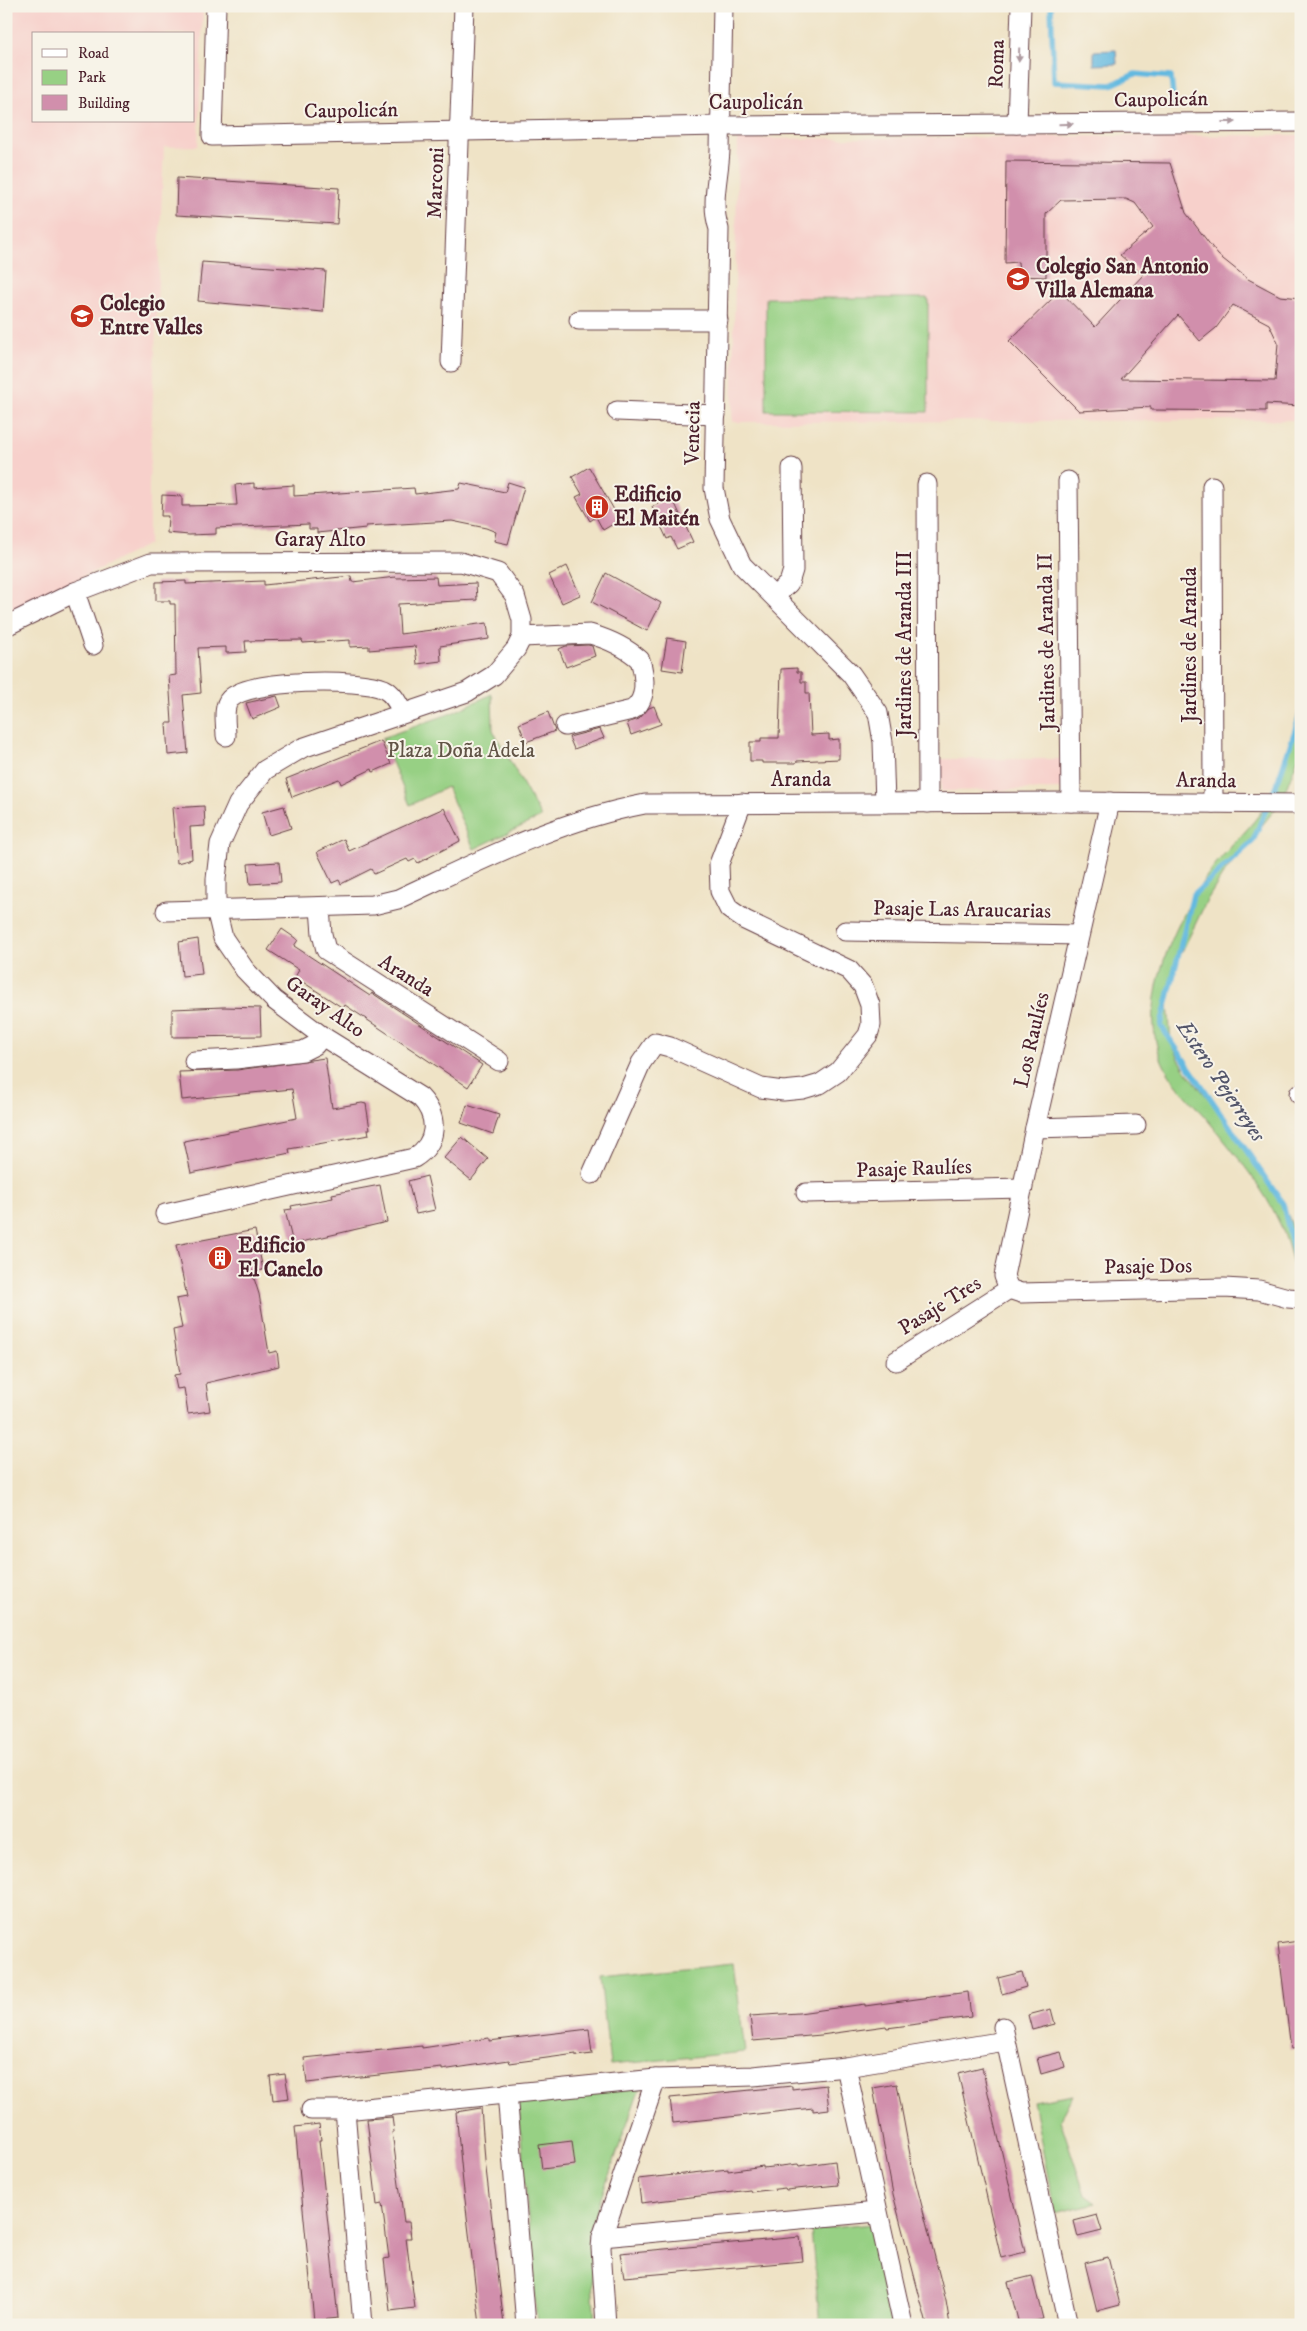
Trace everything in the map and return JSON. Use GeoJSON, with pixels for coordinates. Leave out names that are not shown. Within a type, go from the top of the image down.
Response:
{"type":"FeatureCollection","features":[{"type":"Feature","properties":{"kind":"street","name":"Caupolicán"},"geometry":{"type":"LineString","coordinates":[[216,6],[212,136],[721,126],[1301,122]]}},
{"type":"Feature","properties":{"kind":"street","name":"Marconi"},"geometry":{"type":"LineString","coordinates":[[451,362],[464,6]]}},
{"type":"Feature","properties":{"kind":"street","name":"Venecia"},"geometry":{"type":"LineString","coordinates":[[723,6],[720,169],[715,184],[715,218],[719,229],[714,488],[720,519],[742,565],[851,674],[878,713],[883,742],[885,803]]}},
{"type":"Feature","properties":{"kind":"street","name":"Roma"},"geometry":{"type":"LineString","coordinates":[[1017,124],[1021,6]]}},
{"type":"Feature","properties":{"kind":"street"},"geometry":{"type":"LineString","coordinates":[[579,320],[718,320]]}},
{"type":"Feature","properties":{"kind":"street"},"geometry":{"type":"LineString","coordinates":[[617,411],[716,415]]}},
{"type":"Feature","properties":{"kind":"street"},"geometry":{"type":"LineString","coordinates":[[775,596],[789,583],[793,570],[792,468]]}},
{"type":"Feature","properties":{"kind":"street","name":"Jardines de Aranda II"},"geometry":{"type":"LineString","coordinates":[[1068,481],[1071,802]]}},
{"type":"Feature","properties":{"kind":"street","name":"Jardines de Aranda III"},"geometry":{"type":"LineString","coordinates":[[927,484],[928,803]]}},
{"type":"Feature","properties":{"kind":"street","name":"Jardines de Aranda"},"geometry":{"type":"LineString","coordinates":[[1212,486],[1213,803]]}},
{"type":"Feature","properties":{"kind":"street","name":"Garay Alto"},"geometry":{"type":"LineString","coordinates":[[6,626],[75,592],[151,563],[461,562],[498,572],[515,596],[522,620],[522,636],[516,649],[494,675],[467,692],[302,748],[265,770],[238,804],[220,844],[216,879],[216,909],[223,938],[244,970],[274,1000],[322,1036],[410,1090],[427,1105],[433,1128],[433,1136],[424,1152],[414,1158],[165,1214]]}},
{"type":"Feature","properties":{"kind":"street"},"geometry":{"type":"LineString","coordinates":[[75,592],[93,645]]}},
{"type":"Feature","properties":{"kind":"street"},"geometry":{"type":"LineString","coordinates":[[522,636],[590,634],[634,654],[640,660],[644,690],[637,707],[632,710],[565,726]]}},
{"type":"Feature","properties":{"kind":"street"},"geometry":{"type":"LineString","coordinates":[[226,736],[226,706],[230,699],[248,689],[265,685],[338,683],[376,687],[393,696],[403,713]]}},
{"type":"Feature","properties":{"kind":"street","name":"Aranda"},"geometry":{"type":"LineString","coordinates":[[166,911],[373,905],[398,899],[542,833],[584,818],[646,804],[1110,802],[1292,804]]}},
{"type":"Feature","properties":{"kind":"street","name":"Los Raulíes"},"geometry":{"type":"LineString","coordinates":[[1009,1289],[1004,1276],[1035,1128],[1110,802]]}},
{"type":"Feature","properties":{"kind":"street"},"geometry":{"type":"LineString","coordinates":[[592,1174],[641,1063],[655,1043],[670,1047],[761,1088],[784,1091],[803,1089],[820,1084],[838,1072],[868,1035],[871,1025],[870,1006],[863,986],[849,970],[745,920],[729,909],[720,891],[719,864],[742,803]]}},
{"type":"Feature","properties":{"kind":"street","name":"Aranda"},"geometry":{"type":"LineString","coordinates":[[320,908],[323,943],[326,950],[499,1061]]}},
{"type":"Feature","properties":{"kind":"street","name":"Pasaje Las Araucarias"},"geometry":{"type":"LineString","coordinates":[[845,931],[1079,935]]}},
{"type":"Feature","properties":{"kind":"street"},"geometry":{"type":"LineString","coordinates":[[194,1061],[236,1059],[303,1051],[316,1045],[322,1036]]}},
{"type":"Feature","properties":{"kind":"street"},"geometry":{"type":"LineString","coordinates":[[1035,1128],[1136,1126]]}},
{"type":"Feature","properties":{"kind":"street","name":"Pasaje Raulíes"},"geometry":{"type":"LineString","coordinates":[[806,1193],[1023,1188]]}},
{"type":"Feature","properties":{"kind":"street","name":"Pasaje Dos"},"geometry":{"type":"LineString","coordinates":[[1009,1289],[1021,1293],[1224,1288],[1259,1290],[1294,1298]]}},
{"type":"Feature","properties":{"kind":"street","name":"Pasaje Tres"},"geometry":{"type":"LineString","coordinates":[[896,1360],[1009,1289]]}},
{"type":"Feature","properties":{"kind":"street"},"geometry":{"type":"LineString","coordinates":[[311,2110],[345,2110],[656,2079],[753,2076],[846,2067],[1004,2034],[1068,2325]]}},
{"type":"Feature","properties":{"kind":"street"},"geometry":{"type":"LineString","coordinates":[[846,2067],[903,2325]]}},
{"type":"Feature","properties":{"kind":"street"},"geometry":{"type":"LineString","coordinates":[[606,2325],[602,2237],[656,2079]]}},
{"type":"Feature","properties":{"kind":"street"},"geometry":{"type":"LineString","coordinates":[[507,2093],[526,2325]]}},
{"type":"Feature","properties":{"kind":"street"},"geometry":{"type":"LineString","coordinates":[[345,2110],[363,2325]]}},
{"type":"Feature","properties":{"kind":"street"},"geometry":{"type":"LineString","coordinates":[[602,2237],[877,2212]]}},
{"type":"Feature","properties":{"kind":"shaded area","name":"Colegio Entre Valles"},"geometry":{"type":"Polygon","coordinates":[[[6,6],[203,6],[198,146],[164,147],[149,485],[149,544],[6,615],[6,6]]]}},
{"type":"Feature","properties":{"kind":"shaded area","name":"Colegio San Antonio Villa Alemana"},"geometry":{"type":"Polygon","coordinates":[[[1301,135],[1301,420],[732,422],[738,139],[1301,135]]]}},
{"type":"Feature","properties":{"kind":"shaded area"},"geometry":{"type":"Polygon","coordinates":[[[940,759],[1064,759],[1063,789],[941,791],[940,759]]]}},
{"type":"Feature","properties":{"kind":"green space"},"geometry":{"type":"Polygon","coordinates":[[[766,298],[928,298],[928,412],[766,411],[766,298]]]}},
{"type":"Feature","properties":{"kind":"green space","name":"Plaza Doña Adela"},"geometry":{"type":"Polygon","coordinates":[[[492,694],[493,730],[541,817],[474,849],[447,787],[410,805],[382,738],[452,713],[492,694]]]}},
{"type":"Feature","properties":{"kind":"green space"},"geometry":{"type":"Polygon","coordinates":[[[1301,699],[1301,751],[1287,786],[1276,808],[1224,873],[1207,900],[1177,962],[1168,1003],[1171,1042],[1179,1059],[1187,1072],[1245,1145],[1286,1210],[1294,1230],[1301,1263],[1301,1303],[1288,1244],[1274,1212],[1258,1185],[1165,1067],[1156,1043],[1154,1018],[1156,991],[1162,965],[1172,939],[1197,891],[1211,870],[1254,821],[1267,803],[1284,766],[1301,699]]]}},
{"type":"Feature","properties":{"kind":"green space"},"geometry":{"type":"Polygon","coordinates":[[[734,1964],[745,2052],[610,2065],[600,1977],[734,1964]]]}},
{"type":"Feature","properties":{"kind":"green space"},"geometry":{"type":"Polygon","coordinates":[[[640,2087],[589,2232],[595,2325],[537,2325],[518,2099],[640,2087]]]}},
{"type":"Feature","properties":{"kind":"green space"},"geometry":{"type":"Polygon","coordinates":[[[1073,2094],[1060,2119],[1085,2195],[1096,2203],[1055,2213],[1033,2101],[1073,2094]]]}},
{"type":"Feature","properties":{"kind":"green space"},"geometry":{"type":"Polygon","coordinates":[[[872,2224],[892,2325],[820,2325],[811,2230],[872,2224]]]}},
{"type":"Feature","properties":{"kind":"water"},"geometry":{"type":"Polygon","coordinates":[[[1116,50],[1117,64],[1094,65],[1094,51],[1116,50]]]}},
{"type":"Feature","properties":{"kind":"building"},"geometry":{"type":"Polygon","coordinates":[[[1006,161],[1170,163],[1186,213],[1218,255],[1248,279],[1280,296],[1301,298],[1301,406],[1266,404],[1266,411],[1151,410],[1151,407],[1079,411],[1009,341],[1060,291],[1095,327],[1143,275],[1120,255],[1153,227],[1135,203],[1126,199],[1061,200],[1046,214],[1046,277],[1019,276],[1018,262],[1005,263],[1006,161]],[[1233,305],[1216,328],[1200,341],[1178,315],[1121,379],[1275,381],[1278,343],[1269,324],[1233,305]]]}},
{"type":"Feature","properties":{"kind":"building"},"geometry":{"type":"Polygon","coordinates":[[[177,178],[339,188],[337,224],[176,215],[177,178]]]}},
{"type":"Feature","properties":{"kind":"building"},"geometry":{"type":"Polygon","coordinates":[[[202,262],[326,271],[323,312],[198,301],[202,262]]]}},
{"type":"Feature","properties":{"kind":"building","name":"Edificio El Maitén"},"geometry":{"type":"Polygon","coordinates":[[[589,467],[620,520],[603,530],[596,517],[590,521],[576,497],[582,494],[572,477],[589,467]]]}},
{"type":"Feature","properties":{"kind":"building"},"geometry":{"type":"Polygon","coordinates":[[[508,482],[524,487],[508,544],[494,541],[496,532],[452,521],[366,526],[366,528],[317,533],[317,529],[309,529],[309,524],[216,528],[216,534],[189,535],[167,533],[168,516],[161,516],[162,495],[182,496],[182,506],[237,505],[235,485],[254,483],[254,488],[294,485],[294,496],[414,488],[415,494],[459,489],[461,483],[505,492],[508,482]]]}},
{"type":"Feature","properties":{"kind":"building"},"geometry":{"type":"Polygon","coordinates":[[[670,493],[693,542],[677,549],[671,537],[667,539],[652,507],[658,504],[656,500],[670,493]]]}},
{"type":"Feature","properties":{"kind":"building"},"geometry":{"type":"Polygon","coordinates":[[[567,566],[580,595],[562,603],[549,575],[567,566]]]}},
{"type":"Feature","properties":{"kind":"building"},"geometry":{"type":"Polygon","coordinates":[[[606,573],[661,603],[647,631],[592,602],[606,573]]]}},
{"type":"Feature","properties":{"kind":"building"},"geometry":{"type":"Polygon","coordinates":[[[351,576],[352,582],[396,577],[436,577],[437,585],[476,583],[477,600],[398,604],[400,634],[487,623],[489,639],[440,646],[441,661],[417,664],[415,646],[369,650],[369,646],[350,647],[350,640],[303,643],[302,640],[245,641],[246,652],[226,653],[226,647],[198,648],[201,693],[183,695],[188,753],[168,755],[166,723],[172,723],[169,676],[176,675],[175,604],[170,604],[170,601],[156,601],[156,582],[186,581],[186,584],[264,581],[264,585],[351,576]]]}},
{"type":"Feature","properties":{"kind":"building"},"geometry":{"type":"Polygon","coordinates":[[[667,638],[686,641],[682,672],[662,669],[667,638]]]}},
{"type":"Feature","properties":{"kind":"building"},"geometry":{"type":"Polygon","coordinates":[[[566,646],[592,646],[595,656],[566,667],[559,649],[566,646]]]}},
{"type":"Feature","properties":{"kind":"building"},"geometry":{"type":"Polygon","coordinates":[[[797,668],[797,672],[801,672],[801,682],[806,682],[806,693],[809,693],[811,735],[829,734],[829,740],[839,739],[839,759],[797,761],[796,763],[750,761],[750,742],[761,742],[761,738],[779,738],[781,669],[797,668]]]}},
{"type":"Feature","properties":{"kind":"building"},"geometry":{"type":"Polygon","coordinates":[[[277,696],[281,707],[252,719],[246,703],[277,696]]]}},
{"type":"Feature","properties":{"kind":"building"},"geometry":{"type":"Polygon","coordinates":[[[654,706],[661,724],[631,735],[627,723],[639,719],[649,708],[654,706]]]}},
{"type":"Feature","properties":{"kind":"building"},"geometry":{"type":"Polygon","coordinates":[[[548,712],[555,731],[526,742],[519,724],[548,712]]]}},
{"type":"Feature","properties":{"kind":"building"},"geometry":{"type":"Polygon","coordinates":[[[600,729],[604,738],[574,749],[569,737],[600,729]]]}},
{"type":"Feature","properties":{"kind":"building"},"geometry":{"type":"Polygon","coordinates":[[[381,741],[391,764],[373,772],[372,769],[341,784],[339,779],[292,797],[286,779],[381,741]]]}},
{"type":"Feature","properties":{"kind":"building"},"geometry":{"type":"Polygon","coordinates":[[[204,806],[205,826],[190,827],[192,859],[177,863],[172,808],[204,806]]]}},
{"type":"Feature","properties":{"kind":"building"},"geometry":{"type":"Polygon","coordinates":[[[284,806],[291,828],[269,835],[262,812],[284,806]]]}},
{"type":"Feature","properties":{"kind":"building"},"geometry":{"type":"Polygon","coordinates":[[[444,808],[460,841],[418,863],[415,859],[409,862],[407,859],[374,874],[371,869],[341,884],[339,880],[332,883],[317,852],[344,839],[349,851],[444,808]]]}},
{"type":"Feature","properties":{"kind":"building"},"geometry":{"type":"Polygon","coordinates":[[[279,862],[281,882],[250,884],[248,864],[279,862]]]}},
{"type":"Feature","properties":{"kind":"building"},"geometry":{"type":"Polygon","coordinates":[[[282,929],[298,940],[294,946],[370,996],[372,993],[482,1065],[468,1087],[345,1005],[343,1008],[295,977],[299,970],[268,950],[282,929]]]}},
{"type":"Feature","properties":{"kind":"building"},"geometry":{"type":"Polygon","coordinates":[[[198,939],[202,974],[182,976],[179,942],[198,939]]]}},
{"type":"Feature","properties":{"kind":"building"},"geometry":{"type":"Polygon","coordinates":[[[260,1008],[261,1036],[172,1037],[172,1009],[260,1008]]]}},
{"type":"Feature","properties":{"kind":"building"},"geometry":{"type":"Polygon","coordinates":[[[325,1058],[332,1108],[366,1104],[370,1129],[368,1129],[369,1135],[289,1149],[290,1153],[191,1173],[184,1141],[297,1118],[292,1089],[182,1100],[179,1072],[237,1070],[325,1058]]]}},
{"type":"Feature","properties":{"kind":"building"},"geometry":{"type":"Polygon","coordinates":[[[467,1105],[499,1115],[493,1134],[461,1123],[467,1105]]]}},
{"type":"Feature","properties":{"kind":"building"},"geometry":{"type":"Polygon","coordinates":[[[462,1137],[488,1159],[471,1180],[444,1158],[462,1137]]]}},
{"type":"Feature","properties":{"kind":"building"},"geometry":{"type":"Polygon","coordinates":[[[427,1176],[435,1210],[416,1214],[408,1181],[427,1176]]]}},
{"type":"Feature","properties":{"kind":"building"},"geometry":{"type":"Polygon","coordinates":[[[380,1185],[387,1222],[293,1244],[285,1210],[292,1209],[291,1206],[333,1198],[332,1194],[380,1185]]]}},
{"type":"Feature","properties":{"kind":"building"},"geometry":{"type":"Polygon","coordinates":[[[255,1230],[263,1270],[252,1272],[259,1294],[269,1353],[277,1351],[279,1366],[206,1383],[210,1411],[188,1414],[184,1388],[177,1389],[174,1375],[180,1374],[173,1330],[182,1328],[176,1299],[187,1297],[176,1245],[255,1230]]]}},
{"type":"Feature","properties":{"kind":"building"},"geometry":{"type":"Polygon","coordinates":[[[1299,1941],[1301,2048],[1291,2049],[1278,1944],[1299,1941]]]}},
{"type":"Feature","properties":{"kind":"building"},"geometry":{"type":"Polygon","coordinates":[[[1022,1972],[1026,1987],[1002,1994],[998,1978],[1022,1972]]]}},
{"type":"Feature","properties":{"kind":"building"},"geometry":{"type":"Polygon","coordinates":[[[968,1992],[971,2017],[887,2028],[886,2026],[821,2035],[753,2041],[750,2016],[799,2013],[865,2004],[865,2006],[968,1992]]]}},
{"type":"Feature","properties":{"kind":"building"},"geometry":{"type":"Polygon","coordinates":[[[1051,2009],[1055,2024],[1032,2030],[1028,2015],[1051,2009]]]}},
{"type":"Feature","properties":{"kind":"building"},"geometry":{"type":"Polygon","coordinates":[[[589,2029],[592,2054],[576,2056],[576,2054],[510,2063],[509,2060],[442,2070],[442,2068],[307,2083],[304,2058],[422,2046],[422,2048],[489,2038],[489,2041],[589,2029]]]}},
{"type":"Feature","properties":{"kind":"building"},"geometry":{"type":"Polygon","coordinates":[[[1061,2052],[1065,2067],[1041,2074],[1037,2058],[1061,2052]]]}},
{"type":"Feature","properties":{"kind":"building"},"geometry":{"type":"Polygon","coordinates":[[[982,2067],[1025,2252],[1001,2258],[958,2073],[982,2067]]]}},
{"type":"Feature","properties":{"kind":"building"},"geometry":{"type":"Polygon","coordinates":[[[285,2074],[289,2098],[273,2100],[270,2076],[285,2074]]]}},
{"type":"Feature","properties":{"kind":"building"},"geometry":{"type":"Polygon","coordinates":[[[897,2084],[913,2171],[946,2301],[950,2325],[927,2325],[893,2194],[873,2088],[897,2084]]]}},
{"type":"Feature","properties":{"kind":"building"},"geometry":{"type":"Polygon","coordinates":[[[826,2085],[829,2109],[813,2111],[813,2108],[673,2123],[670,2098],[792,2086],[792,2089],[826,2085]]]}},
{"type":"Feature","properties":{"kind":"building"},"geometry":{"type":"Polygon","coordinates":[[[481,2108],[485,2160],[504,2325],[480,2325],[463,2183],[456,2112],[481,2108]]]}},
{"type":"Feature","properties":{"kind":"building"},"geometry":{"type":"Polygon","coordinates":[[[392,2117],[394,2132],[392,2132],[404,2222],[409,2222],[411,2238],[406,2238],[415,2308],[390,2311],[384,2259],[389,2258],[382,2204],[377,2205],[367,2119],[392,2117]]]}},
{"type":"Feature","properties":{"kind":"building"},"geometry":{"type":"Polygon","coordinates":[[[319,2124],[321,2140],[319,2140],[338,2318],[314,2321],[295,2127],[319,2124]]]}},
{"type":"Feature","properties":{"kind":"building"},"geometry":{"type":"Polygon","coordinates":[[[572,2141],[575,2165],[542,2169],[539,2145],[572,2141]]]}},
{"type":"Feature","properties":{"kind":"building"},"geometry":{"type":"Polygon","coordinates":[[[835,2161],[838,2185],[751,2192],[750,2190],[641,2203],[638,2179],[728,2169],[728,2171],[798,2164],[799,2166],[835,2161]]]}},
{"type":"Feature","properties":{"kind":"building"},"geometry":{"type":"Polygon","coordinates":[[[1097,2215],[1102,2231],[1078,2237],[1074,2221],[1097,2215]]]}},
{"type":"Feature","properties":{"kind":"building"},"geometry":{"type":"Polygon","coordinates":[[[800,2237],[803,2261],[624,2277],[620,2253],[800,2237]]]}},
{"type":"Feature","properties":{"kind":"building"},"geometry":{"type":"Polygon","coordinates":[[[1108,2257],[1120,2305],[1097,2311],[1085,2263],[1108,2257]]]}},
{"type":"Feature","properties":{"kind":"building"},"geometry":{"type":"Polygon","coordinates":[[[1032,2276],[1043,2319],[1019,2324],[1008,2282],[1032,2276]]]}},
{"type":"Feature","properties":{"kind":"waterway","name":"Estero Pejerreyes"},"geometry":{"type":"LineString","coordinates":[[1051,6],[1054,82],[1111,85],[1135,74],[1171,77],[1174,106]]}},
{"type":"Feature","properties":{"kind":"waterway","name":"Estero Pejerreyes"},"geometry":{"type":"LineString","coordinates":[[1301,713],[1279,778],[1253,841],[1193,895],[1161,1026],[1283,1204],[1301,1285]]}},
{"type":"Feature","properties":{"kind":"place","name":"Colegio San Antonio Villa Alemana"},"geometry":{"type":"Point","coordinates":[1018,279]}},
{"type":"Feature","properties":{"kind":"place","name":"Colegio Entre Valles"},"geometry":{"type":"Point","coordinates":[82,316]}},
{"type":"Feature","properties":{"kind":"place","name":"Edificio El Maitén"},"geometry":{"type":"Point","coordinates":[597,507]}},
{"type":"Feature","properties":{"kind":"place","name":"Edificio El Canelo"},"geometry":{"type":"Point","coordinates":[220,1258]}}]}
